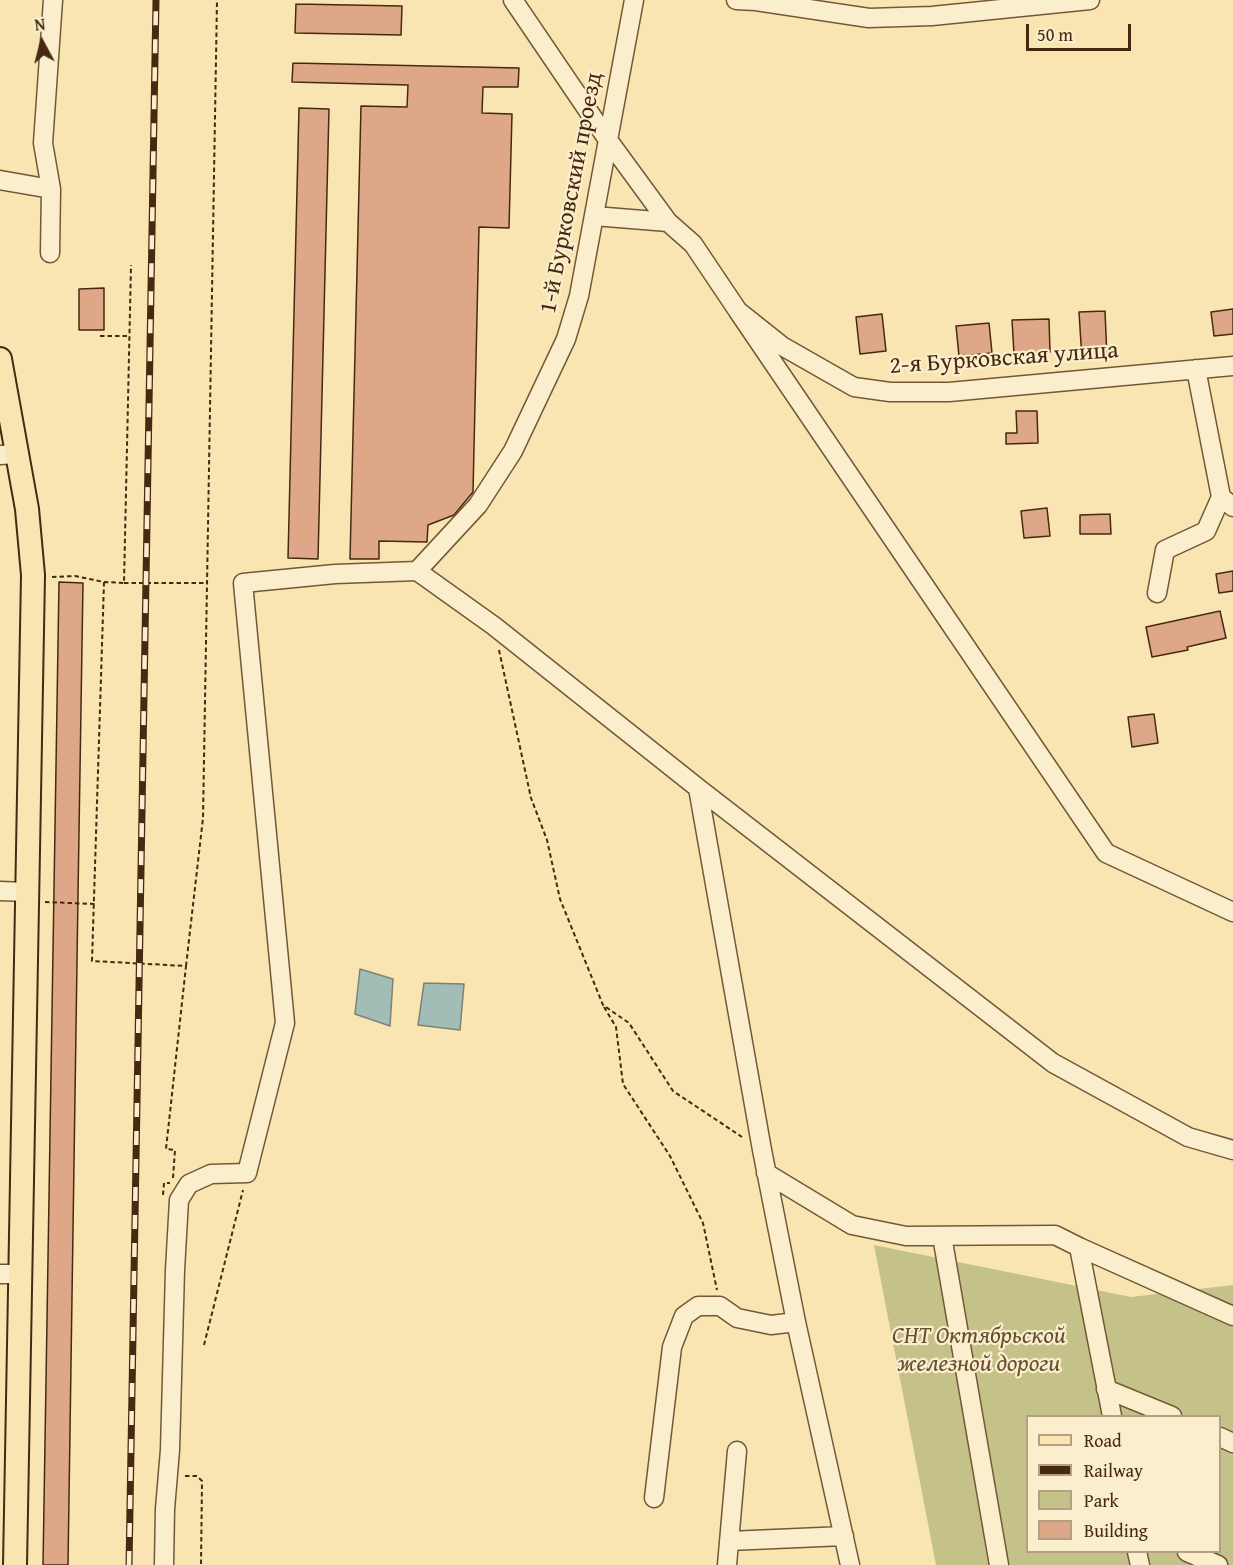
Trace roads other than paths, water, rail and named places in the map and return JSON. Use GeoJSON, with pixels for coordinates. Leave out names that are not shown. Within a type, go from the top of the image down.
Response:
{"type":"FeatureCollection","features":[{"type":"Feature","properties":{"kind":"main road"},"geometry":{"type":"LineString","coordinates":[[0,360],[9,455],[27,508],[33,577],[27,897],[10,1274],[15,1565]]}},
{"type":"Feature","properties":{"kind":"street"},"geometry":{"type":"LineString","coordinates":[[50,253],[51,189],[43,143],[53,0]]}},
{"type":"Feature","properties":{"kind":"street","name":"2-я Бурковская улица"},"geometry":{"type":"LineString","coordinates":[[513,0],[608,140],[668,222],[693,243],[738,311],[782,346],[854,387],[890,392],[949,392],[1233,366]]}},
{"type":"Feature","properties":{"kind":"street","name":"1-й Бурковский проезд"},"geometry":{"type":"LineString","coordinates":[[417,571],[478,505],[513,451],[566,339],[579,296],[634,0]]}},
{"type":"Feature","properties":{"kind":"street"},"geometry":{"type":"LineString","coordinates":[[736,0],[869,18],[932,16],[1090,0]]}},
{"type":"Feature","properties":{"kind":"street"},"geometry":{"type":"LineString","coordinates":[[0,180],[51,189]]}},
{"type":"Feature","properties":{"kind":"street"},"geometry":{"type":"LineString","coordinates":[[594,216],[668,222]]}},
{"type":"Feature","properties":{"kind":"street"},"geometry":{"type":"LineString","coordinates":[[738,311],[1106,853],[1233,912]]}},
{"type":"Feature","properties":{"kind":"street"},"geometry":{"type":"LineString","coordinates":[[1158,593],[1165,550],[1206,531],[1227,502],[1196,369]]}},
{"type":"Feature","properties":{"kind":"street"},"geometry":{"type":"LineString","coordinates":[[164,1565],[179,1200],[189,1184],[211,1174],[248,1173],[285,1023],[243,583],[335,574],[417,571],[494,626],[698,788],[1053,1063],[1188,1137],[1233,1150]]}},
{"type":"Feature","properties":{"kind":"street"},"geometry":{"type":"LineString","coordinates":[[698,788],[766,1173],[796,1322],[850,1565]]}},
{"type":"Feature","properties":{"kind":"street"},"geometry":{"type":"LineString","coordinates":[[0,891],[27,897]]}},
{"type":"Feature","properties":{"kind":"street"},"geometry":{"type":"LineString","coordinates":[[766,1173],[852,1225],[906,1236],[1055,1235],[1079,1248],[1233,1316]]}},
{"type":"Feature","properties":{"kind":"street"},"geometry":{"type":"LineString","coordinates":[[942,1236],[999,1565]]}},
{"type":"Feature","properties":{"kind":"street"},"geometry":{"type":"LineString","coordinates":[[1079,1248],[1112,1415]]}},
{"type":"Feature","properties":{"kind":"street"},"geometry":{"type":"LineString","coordinates":[[654,1498],[672,1347],[684,1316],[698,1306],[720,1306],[737,1318],[771,1325],[796,1322]]}},
{"type":"Feature","properties":{"kind":"street"},"geometry":{"type":"LineString","coordinates":[[1106,1389],[1170,1415]]}},
{"type":"Feature","properties":{"kind":"street"},"geometry":{"type":"LineString","coordinates":[[727,1565],[736,1451]]}},
{"type":"Feature","properties":{"kind":"street"},"geometry":{"type":"LineString","coordinates":[[729,1540],[844,1536]]}},
{"type":"Feature","properties":{"kind":"street"},"geometry":{"type":"LineString","coordinates":[[1191,1553],[1218,1565]]}},
{"type":"Feature","properties":{"kind":"water"},"geometry":{"type":"Polygon","coordinates":[[[360,969],[393,979],[390,1026],[355,1014],[360,969]]]}},
{"type":"Feature","properties":{"kind":"water"},"geometry":{"type":"Polygon","coordinates":[[[424,983],[464,984],[460,1030],[418,1025],[424,983]]]}},
{"type":"Feature","properties":{"kind":"railway"},"geometry":{"type":"LineString","coordinates":[[129,1565],[156,0]]}},
{"type":"Feature","properties":{"kind":"park label","name":"СНТ Октябрьской железной дороги"},"geometry":{"type":"Point","coordinates":[979,1351]}}]}
